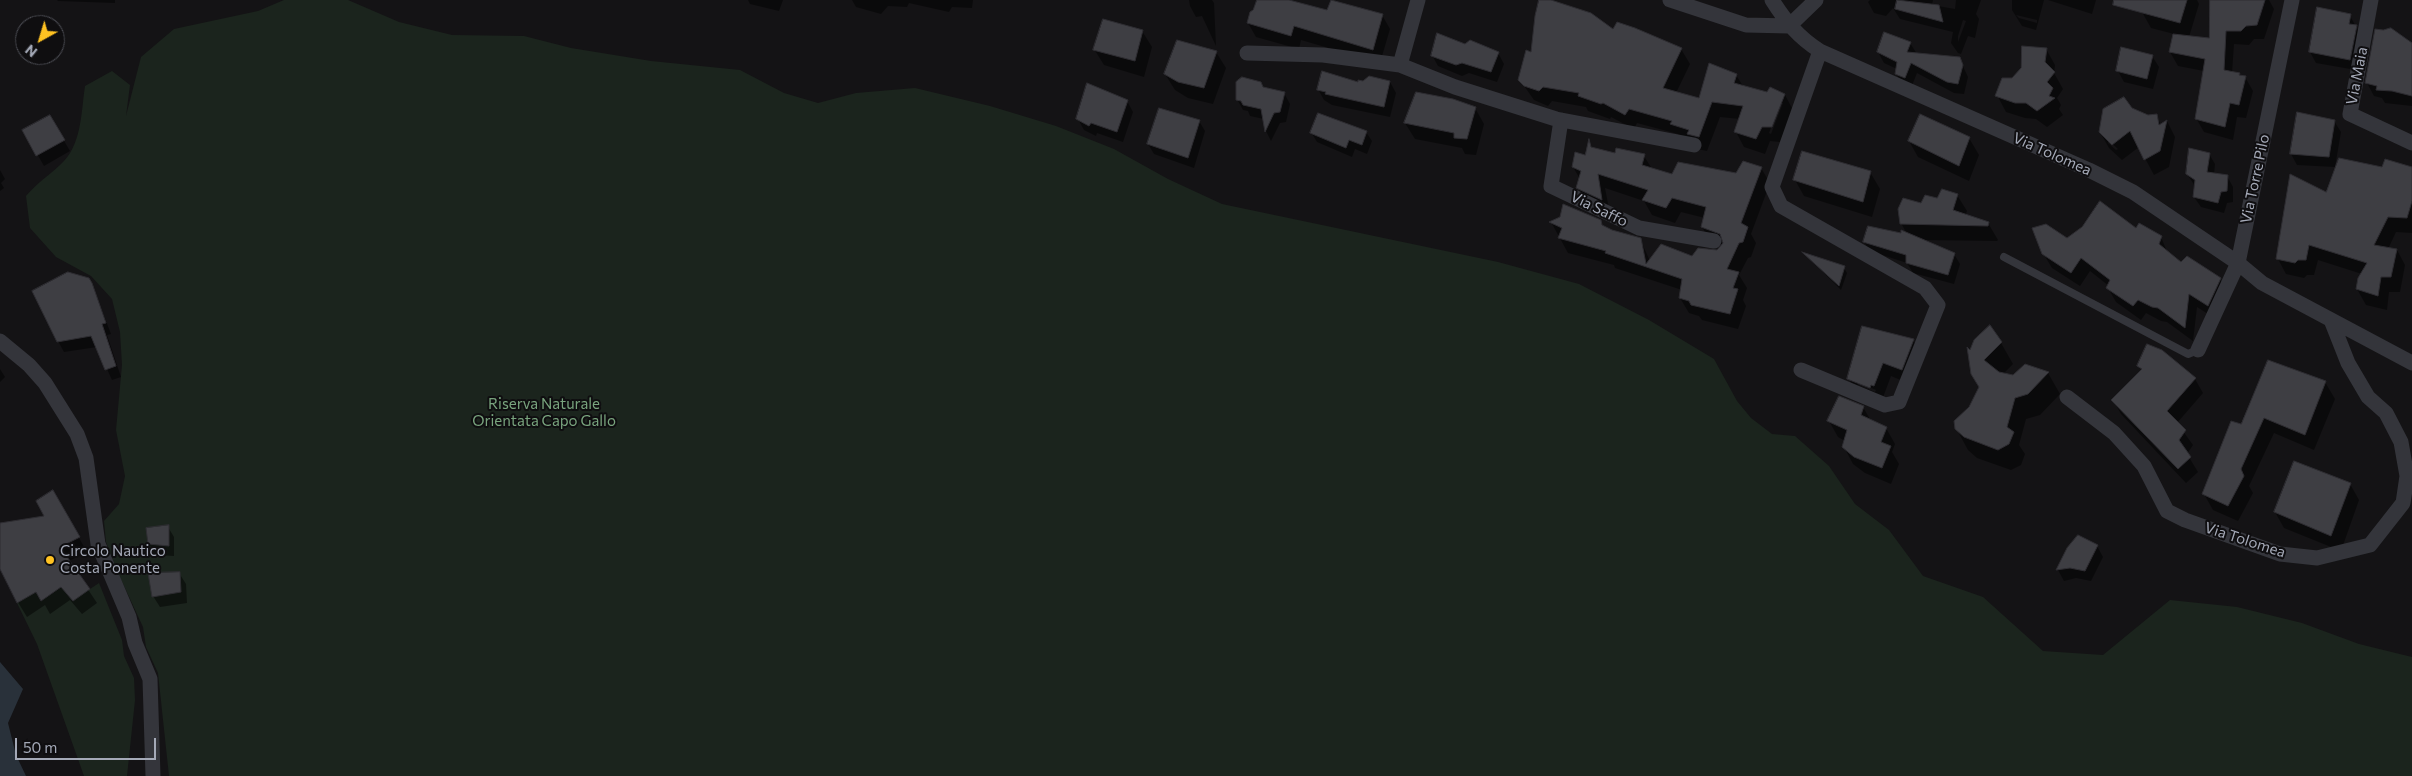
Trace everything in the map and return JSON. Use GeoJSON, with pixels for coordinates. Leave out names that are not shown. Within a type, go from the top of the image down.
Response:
{"type":"FeatureCollection","features":[{"type":"Feature","properties":{"kind":"street"},"geometry":{"type":"LineString","coordinates":[[1400,65],[1418,0]]}},
{"type":"Feature","properties":{"kind":"street"},"geometry":{"type":"LineString","coordinates":[[1670,0],[1746,25],[1789,26],[1816,0]]}},
{"type":"Feature","properties":{"kind":"street","name":"Via Tolomea"},"geometry":{"type":"LineString","coordinates":[[1772,0],[1789,26],[1804,41],[1820,51],[2098,174],[2133,192],[2238,263],[2262,283],[2412,362]]}},
{"type":"Feature","properties":{"kind":"street","name":"Via Torre Pilo"},"geometry":{"type":"LineString","coordinates":[[2198,350],[2238,263],[2292,0]]}},
{"type":"Feature","properties":{"kind":"street","name":"Via Maia"},"geometry":{"type":"LineString","coordinates":[[2371,0],[2350,114],[2412,143]]}},
{"type":"Feature","properties":{"kind":"street"},"geometry":{"type":"LineString","coordinates":[[1801,370],[1885,405],[1899,402],[1938,305],[1925,288],[1781,206],[1772,187],[1820,51]]}},
{"type":"Feature","properties":{"kind":"street"},"geometry":{"type":"LineString","coordinates":[[1247,53],[1322,55],[1400,65],[1455,88],[1561,120],[1694,145]]}},
{"type":"Feature","properties":{"kind":"street","name":"Via Saffo"},"geometry":{"type":"LineString","coordinates":[[1561,120],[1551,186],[1639,228],[1714,241]]}},
{"type":"Feature","properties":{"kind":"street","name":"Via Tolomea"},"geometry":{"type":"LineString","coordinates":[[2067,397],[2114,433],[2144,466],[2167,511],[2185,520],[2280,554],[2317,558],[2370,545],[2403,503],[2407,476],[2401,442],[2386,413],[2368,397],[2348,364],[2331,320]]}},
{"type":"Feature","properties":{"kind":"street"},"geometry":{"type":"LineString","coordinates":[[0,341],[29,365],[45,382],[77,434],[86,458],[98,544],[129,617],[135,643],[150,679],[152,776]]}},
{"type":"Feature","properties":{"kind":"lane"},"geometry":{"type":"LineString","coordinates":[[2004,257],[2188,354],[2198,350]]}},
{"type":"Feature","properties":{"kind":"green space","name":"Riserva Naturale Orientata Capo Gallo"},"geometry":{"type":"Polygon","coordinates":[[[284,0],[348,0],[399,22],[452,35],[524,36],[571,48],[651,61],[740,70],[784,93],[818,103],[856,93],[915,88],[990,106],[1056,126],[1114,149],[1168,179],[1222,204],[1498,262],[1579,284],[1649,320],[1714,359],[1737,401],[1751,418],[1772,434],[1795,436],[1829,466],[1855,504],[1889,530],[1923,576],[1983,597],[2043,651],[2103,655],[2170,600],[2237,607],[2302,623],[2359,644],[2412,657],[2412,776],[169,776],[158,673],[146,647],[143,627],[106,542],[104,521],[119,504],[125,476],[116,430],[122,365],[120,332],[112,299],[91,276],[56,257],[30,228],[26,196],[60,165],[73,148],[77,139],[85,86],[112,71],[130,85],[126,116],[141,57],[174,29],[258,11],[284,0]]]}},
{"type":"Feature","properties":{"kind":"green space"},"geometry":{"type":"Polygon","coordinates":[[[99,583],[122,640],[124,656],[134,678],[135,700],[127,776],[84,776],[37,644],[17,603],[36,592],[41,601],[62,587],[90,589],[99,583]]]}},
{"type":"Feature","properties":{"kind":"shaded area"},"geometry":{"type":"Polygon","coordinates":[[[0,662],[23,689],[8,723],[16,755],[26,776],[0,776],[0,662]]]}},
{"type":"Feature","properties":{"kind":"building"},"geometry":{"type":"Polygon","coordinates":[[[1257,0],[1289,0],[1327,10],[1331,0],[1383,14],[1373,50],[1294,26],[1291,36],[1247,23],[1250,12],[1253,10],[1257,0]]]}},
{"type":"Feature","properties":{"kind":"building"},"geometry":{"type":"Polygon","coordinates":[[[1539,0],[1551,0],[1591,13],[1613,29],[1617,22],[1682,48],[1663,88],[1699,98],[1709,63],[1737,74],[1734,83],[1767,92],[1770,87],[1785,94],[1772,127],[1762,127],[1756,139],[1734,132],[1743,106],[1712,102],[1699,137],[1687,134],[1689,130],[1670,124],[1672,121],[1629,109],[1625,115],[1603,103],[1601,104],[1578,96],[1579,93],[1543,87],[1539,91],[1524,86],[1518,80],[1526,50],[1531,52],[1535,16],[1539,0]]]}},
{"type":"Feature","properties":{"kind":"building"},"geometry":{"type":"Polygon","coordinates":[[[1897,0],[1939,5],[1943,22],[1895,9],[1897,0]]]}},
{"type":"Feature","properties":{"kind":"building"},"geometry":{"type":"Polygon","coordinates":[[[2114,0],[2187,0],[2180,23],[2113,5],[2114,0]]]}},
{"type":"Feature","properties":{"kind":"building"},"geometry":{"type":"Polygon","coordinates":[[[2210,0],[2265,0],[2257,25],[2246,26],[2241,31],[2226,31],[2224,70],[2246,76],[2239,105],[2230,103],[2225,127],[2195,119],[2205,59],[2169,52],[2173,34],[2209,38],[2210,0]]]}},
{"type":"Feature","properties":{"kind":"building"},"geometry":{"type":"Polygon","coordinates":[[[2317,7],[2351,14],[2349,24],[2357,25],[2350,60],[2309,52],[2317,7]]]}},
{"type":"Feature","properties":{"kind":"building"},"geometry":{"type":"Polygon","coordinates":[[[1103,19],[1143,30],[1135,61],[1093,50],[1103,19]]]}},
{"type":"Feature","properties":{"kind":"building"},"geometry":{"type":"Polygon","coordinates":[[[2391,28],[2412,43],[2412,96],[2392,91],[2376,90],[2377,86],[2365,83],[2375,29],[2391,28]]]}},
{"type":"Feature","properties":{"kind":"building"},"geometry":{"type":"Polygon","coordinates":[[[1884,32],[1911,42],[1907,52],[1960,57],[1963,65],[1958,84],[1947,82],[1911,63],[1905,78],[1895,74],[1897,62],[1877,52],[1884,32]]]}},
{"type":"Feature","properties":{"kind":"building"},"geometry":{"type":"Polygon","coordinates":[[[1437,33],[1465,44],[1470,40],[1499,52],[1491,72],[1462,63],[1456,65],[1431,56],[1437,33]]]}},
{"type":"Feature","properties":{"kind":"building"},"geometry":{"type":"Polygon","coordinates":[[[1177,40],[1217,51],[1204,88],[1178,82],[1164,74],[1177,40]]]}},
{"type":"Feature","properties":{"kind":"building"},"geometry":{"type":"Polygon","coordinates":[[[2022,46],[2047,48],[2045,62],[2055,72],[2047,82],[2053,88],[2049,96],[2055,98],[2037,111],[2026,103],[2015,103],[1995,96],[2002,78],[2012,78],[2021,68],[2022,46]]]}},
{"type":"Feature","properties":{"kind":"building"},"geometry":{"type":"Polygon","coordinates":[[[2121,47],[2153,55],[2147,79],[2116,71],[2121,47]]]}},
{"type":"Feature","properties":{"kind":"building"},"geometry":{"type":"Polygon","coordinates":[[[1322,71],[1358,82],[1358,80],[1363,81],[1369,76],[1390,81],[1384,107],[1325,94],[1326,92],[1317,90],[1322,71]]]}},
{"type":"Feature","properties":{"kind":"building"},"geometry":{"type":"Polygon","coordinates":[[[1242,77],[1261,82],[1263,87],[1285,92],[1280,112],[1274,113],[1265,132],[1261,109],[1243,105],[1241,101],[1236,100],[1236,82],[1242,77]]]}},
{"type":"Feature","properties":{"kind":"building"},"geometry":{"type":"Polygon","coordinates":[[[1087,83],[1128,100],[1117,132],[1091,123],[1089,126],[1076,119],[1087,83]]]}},
{"type":"Feature","properties":{"kind":"building"},"geometry":{"type":"Polygon","coordinates":[[[1416,92],[1453,99],[1476,107],[1467,139],[1454,138],[1454,133],[1404,123],[1416,92]]]}},
{"type":"Feature","properties":{"kind":"building"},"geometry":{"type":"Polygon","coordinates":[[[2124,97],[2132,108],[2148,115],[2157,114],[2159,125],[2167,120],[2160,151],[2144,160],[2130,131],[2112,145],[2099,132],[2103,109],[2124,97]]]}},
{"type":"Feature","properties":{"kind":"building"},"geometry":{"type":"Polygon","coordinates":[[[1159,108],[1200,120],[1188,158],[1147,144],[1159,108]]]}},
{"type":"Feature","properties":{"kind":"building"},"geometry":{"type":"Polygon","coordinates":[[[2297,112],[2335,120],[2329,157],[2290,154],[2297,112]]]}},
{"type":"Feature","properties":{"kind":"building"},"geometry":{"type":"Polygon","coordinates":[[[1318,113],[1367,131],[1362,145],[1349,140],[1346,148],[1310,133],[1318,113]]]}},
{"type":"Feature","properties":{"kind":"building"},"geometry":{"type":"Polygon","coordinates":[[[1920,114],[1970,137],[1959,166],[1908,141],[1920,114]]]}},
{"type":"Feature","properties":{"kind":"building"},"geometry":{"type":"Polygon","coordinates":[[[50,115],[65,140],[36,156],[22,130],[50,115]]]}},
{"type":"Feature","properties":{"kind":"building"},"geometry":{"type":"Polygon","coordinates":[[[1589,139],[1591,147],[1615,153],[1616,148],[1645,154],[1642,165],[1672,174],[1678,162],[1736,173],[1743,161],[1762,167],[1741,223],[1748,227],[1743,242],[1739,243],[1727,269],[1739,272],[1733,288],[1738,289],[1730,314],[1691,305],[1689,301],[1679,298],[1682,279],[1605,253],[1606,251],[1558,238],[1562,228],[1549,222],[1560,217],[1563,204],[1601,220],[1602,225],[1612,230],[1641,238],[1646,264],[1661,244],[1692,256],[1698,248],[1717,250],[1723,243],[1720,234],[1701,227],[1706,207],[1672,198],[1666,208],[1642,200],[1648,190],[1598,174],[1602,200],[1576,188],[1581,171],[1572,167],[1575,152],[1585,155],[1589,139]]]}},
{"type":"Feature","properties":{"kind":"building"},"geometry":{"type":"Polygon","coordinates":[[[2189,148],[2210,153],[2207,172],[2228,175],[2227,191],[2221,192],[2218,203],[2193,197],[2195,180],[2186,174],[2189,148]]]}},
{"type":"Feature","properties":{"kind":"building"},"geometry":{"type":"Polygon","coordinates":[[[1802,151],[1871,171],[1863,202],[1793,180],[1802,151]]]}},
{"type":"Feature","properties":{"kind":"building"},"geometry":{"type":"Polygon","coordinates":[[[2339,158],[2382,167],[2385,159],[2412,167],[2412,201],[2407,218],[2388,217],[2374,245],[2397,249],[2391,277],[2381,277],[2378,296],[2356,289],[2358,278],[2367,263],[2309,245],[2306,260],[2298,260],[2295,263],[2276,259],[2290,174],[2326,192],[2339,158]]]}},
{"type":"Feature","properties":{"kind":"building"},"geometry":{"type":"Polygon","coordinates":[[[1942,189],[1958,194],[1953,210],[1989,222],[1988,226],[1900,224],[1898,209],[1903,198],[1921,203],[1925,195],[1937,198],[1942,189]]]}},
{"type":"Feature","properties":{"kind":"building"},"geometry":{"type":"Polygon","coordinates":[[[2100,201],[2136,228],[2139,223],[2162,236],[2159,244],[2181,262],[2187,256],[2221,278],[2208,306],[2189,294],[2185,328],[2158,308],[2138,300],[2133,306],[2106,288],[2110,280],[2081,258],[2071,273],[2042,254],[2032,228],[2046,224],[2067,238],[2082,227],[2100,201]]]}},
{"type":"Feature","properties":{"kind":"building"},"geometry":{"type":"Polygon","coordinates":[[[1868,226],[1901,233],[1901,230],[1955,253],[1948,275],[1906,263],[1906,255],[1863,242],[1868,226]]]}},
{"type":"Feature","properties":{"kind":"building"},"geometry":{"type":"Polygon","coordinates":[[[1802,252],[1845,266],[1839,286],[1827,275],[1802,252]]]}},
{"type":"Feature","properties":{"kind":"building"},"geometry":{"type":"Polygon","coordinates":[[[68,272],[89,278],[92,283],[106,323],[102,324],[116,366],[105,370],[91,336],[57,342],[32,291],[68,272]]]}},
{"type":"Feature","properties":{"kind":"building"},"geometry":{"type":"Polygon","coordinates":[[[1990,325],[2002,342],[1984,360],[1999,372],[2013,375],[2025,364],[2049,372],[2028,394],[2015,398],[2007,427],[2014,432],[2009,444],[1998,450],[1964,437],[1955,429],[1954,421],[1969,407],[1979,387],[1971,374],[1967,347],[1970,350],[1974,340],[1990,325]]]}},
{"type":"Feature","properties":{"kind":"building"},"geometry":{"type":"Polygon","coordinates":[[[1862,326],[1914,339],[1902,370],[1883,363],[1874,386],[1871,385],[1870,388],[1847,379],[1862,326]]]}},
{"type":"Feature","properties":{"kind":"building"},"geometry":{"type":"Polygon","coordinates":[[[2147,344],[2162,350],[2196,378],[2167,411],[2186,430],[2179,440],[2191,457],[2178,469],[2111,400],[2142,369],[2137,366],[2147,344]]]}},
{"type":"Feature","properties":{"kind":"building"},"geometry":{"type":"Polygon","coordinates":[[[2268,360],[2326,381],[2305,435],[2264,418],[2241,469],[2244,476],[2228,506],[2202,494],[2231,421],[2241,424],[2268,360]]]}},
{"type":"Feature","properties":{"kind":"building"},"geometry":{"type":"Polygon","coordinates":[[[1839,396],[1864,406],[1861,415],[1887,427],[1881,442],[1891,446],[1882,468],[1854,457],[1842,447],[1847,430],[1827,421],[1839,396]]]}},
{"type":"Feature","properties":{"kind":"building"},"geometry":{"type":"Polygon","coordinates":[[[2294,461],[2351,483],[2331,536],[2274,512],[2294,461]]]}},
{"type":"Feature","properties":{"kind":"building"},"geometry":{"type":"Polygon","coordinates":[[[53,490],[80,537],[60,547],[90,589],[73,601],[61,587],[41,601],[36,592],[17,603],[0,569],[0,523],[44,516],[36,501],[53,490]]]}},
{"type":"Feature","properties":{"kind":"building"},"geometry":{"type":"Polygon","coordinates":[[[169,525],[169,546],[148,544],[146,528],[169,525]]]}},
{"type":"Feature","properties":{"kind":"building"},"geometry":{"type":"Polygon","coordinates":[[[2078,535],[2098,545],[2085,571],[2070,568],[2056,570],[2067,548],[2078,535]]]}},
{"type":"Feature","properties":{"kind":"building"},"geometry":{"type":"Polygon","coordinates":[[[180,572],[181,592],[152,597],[148,573],[180,572]]]}},
{"type":"Feature","properties":{"kind":"place","name":"Circolo Nautico Costa Ponente"},"geometry":{"type":"Point","coordinates":[50,560]}}]}
